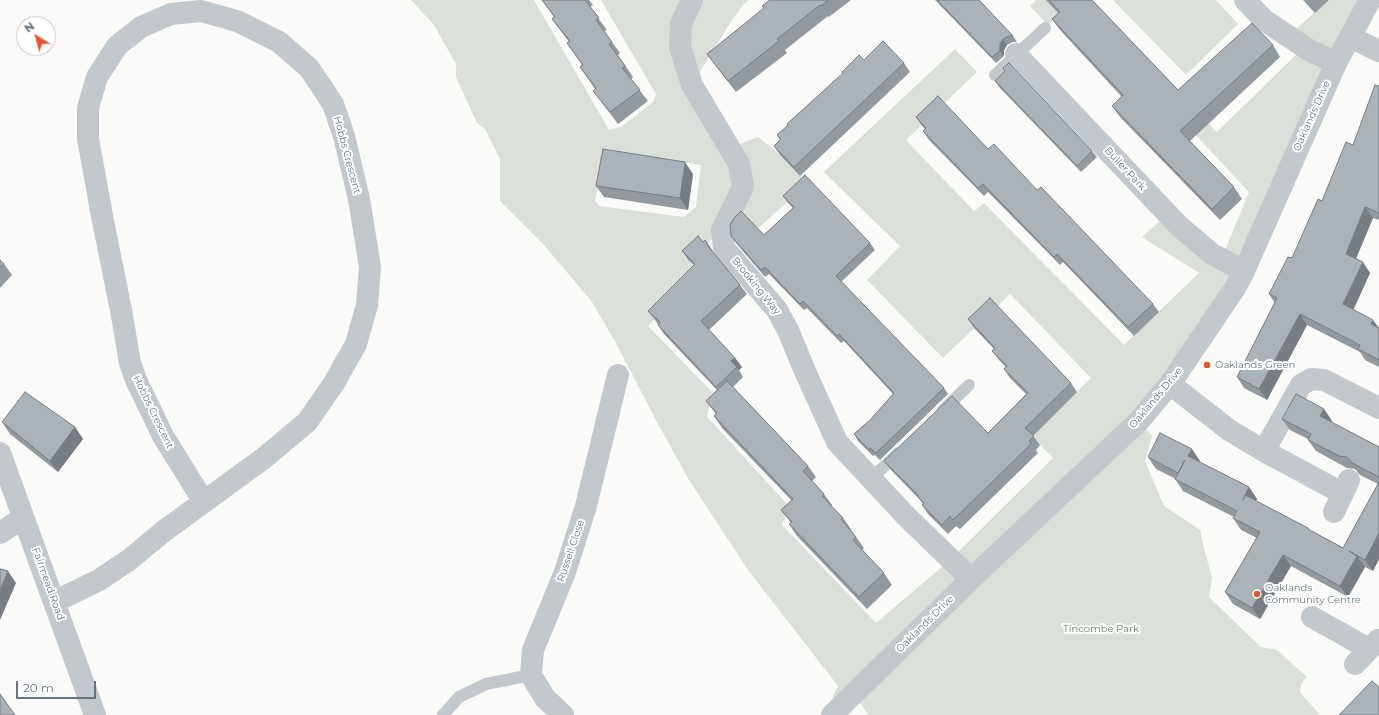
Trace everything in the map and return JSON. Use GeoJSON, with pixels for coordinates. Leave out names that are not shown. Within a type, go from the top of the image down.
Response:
{"type":"FeatureCollection","features":[{"type":"Feature","properties":{"kind":"street","name":"Brooking Way"},"geometry":{"type":"LineString","coordinates":[[692,0],[681,24],[680,47],[692,85],[739,164],[743,187],[722,230],[724,248],[777,310],[788,330],[837,442],[905,515],[971,579]]}},
{"type":"Feature","properties":{"kind":"street"},"geometry":{"type":"LineString","coordinates":[[1245,0],[1264,20],[1309,50],[1336,63]]}},
{"type":"Feature","properties":{"kind":"street","name":"Oaklands Drive"},"geometry":{"type":"LineString","coordinates":[[832,715],[971,579],[1139,421],[1170,384],[1230,295],[1244,271],[1336,63],[1370,0]]}},
{"type":"Feature","properties":{"kind":"street","name":"Hobbs Crescent"},"geometry":{"type":"LineString","coordinates":[[54,602],[99,580],[129,560],[164,531],[204,502],[264,458],[307,422],[334,383],[356,344],[367,305],[370,267],[359,199],[344,136],[333,104],[309,68],[279,42],[237,21],[201,11],[172,14],[141,27],[117,46],[97,77],[88,108],[88,139],[130,363],[136,380],[163,436],[204,502]]}},
{"type":"Feature","properties":{"kind":"street"},"geometry":{"type":"LineString","coordinates":[[1350,37],[1379,51]]}},
{"type":"Feature","properties":{"kind":"street","name":"Buller Park"},"geometry":{"type":"LineString","coordinates":[[1016,54],[1180,227],[1212,254],[1244,271]]}},
{"type":"Feature","properties":{"kind":"street","name":"Russell Close"},"geometry":{"type":"LineString","coordinates":[[530,675],[533,650],[565,572],[586,506],[618,375]]}},
{"type":"Feature","properties":{"kind":"street"},"geometry":{"type":"LineString","coordinates":[[1264,451],[1301,385],[1311,379],[1324,380],[1379,408]]}},
{"type":"Feature","properties":{"kind":"street"},"geometry":{"type":"LineString","coordinates":[[1170,384],[1229,430],[1342,495]]}},
{"type":"Feature","properties":{"kind":"street","name":"Fairmead Road"},"geometry":{"type":"LineString","coordinates":[[0,454],[95,715]]}},
{"type":"Feature","properties":{"kind":"street"},"geometry":{"type":"LineString","coordinates":[[0,533],[23,518]]}},
{"type":"Feature","properties":{"kind":"street"},"geometry":{"type":"LineString","coordinates":[[1312,617],[1368,651]]}},
{"type":"Feature","properties":{"kind":"street"},"geometry":{"type":"LineString","coordinates":[[530,675],[545,698],[563,715]]}},
{"type":"Feature","properties":{"kind":"lane"},"geometry":{"type":"LineString","coordinates":[[995,75],[1044,28]]}},
{"type":"Feature","properties":{"kind":"lane"},"geometry":{"type":"LineString","coordinates":[[934,418],[969,385]]}},
{"type":"Feature","properties":{"kind":"lane"},"geometry":{"type":"LineString","coordinates":[[872,479],[906,446]]}},
{"type":"Feature","properties":{"kind":"lane"},"geometry":{"type":"LineString","coordinates":[[443,715],[459,697],[486,684],[530,675]]}},
{"type":"Feature","properties":{"kind":"green space","name":"Tincombe Park"},"geometry":{"type":"Polygon","coordinates":[[[411,0],[534,0],[609,130],[621,127],[653,102],[656,94],[601,0],[749,0],[744,4],[730,23],[692,85],[730,148],[758,137],[780,155],[800,176],[810,182],[757,229],[722,230],[689,261],[700,272],[648,326],[712,392],[707,417],[789,506],[782,525],[876,623],[950,560],[1053,458],[1031,436],[1091,378],[1010,294],[943,358],[867,280],[900,246],[824,172],[955,49],[977,72],[906,140],[974,211],[984,203],[1124,345],[1199,273],[1142,237],[1168,214],[1221,260],[1249,192],[1162,99],[1174,87],[1217,132],[1304,47],[1288,36],[1329,0],[1370,0],[1244,271],[1139,421],[1152,436],[1145,461],[1164,506],[1200,530],[1212,578],[1209,597],[1261,647],[1277,650],[1307,677],[1302,682],[1300,692],[1320,715],[869,715],[853,694],[830,715],[833,696],[838,686],[748,570],[689,480],[616,343],[592,302],[544,245],[500,201],[500,159],[485,129],[477,123],[456,77],[456,64],[434,25],[411,0]],[[606,149],[595,201],[599,206],[684,217],[696,207],[701,165],[606,149]]]}},
{"type":"Feature","properties":{"kind":"green space"},"geometry":{"type":"Polygon","coordinates":[[[1036,0],[1074,0],[1048,25],[1030,6],[1036,0]]]}},
{"type":"Feature","properties":{"kind":"green space"},"geometry":{"type":"Polygon","coordinates":[[[1113,0],[1216,0],[1238,24],[1186,75],[1113,0]]]}},
{"type":"Feature","properties":{"kind":"building"},"geometry":{"type":"Polygon","coordinates":[[[542,0],[585,0],[599,18],[596,20],[612,42],[609,44],[625,66],[622,68],[640,90],[610,112],[593,91],[596,88],[580,67],[583,65],[567,43],[570,41],[552,19],[555,17],[542,0]]]}},
{"type":"Feature","properties":{"kind":"building"},"geometry":{"type":"Polygon","coordinates":[[[770,0],[828,0],[777,39],[779,41],[728,81],[707,54],[764,8],[762,6],[770,0]]]}},
{"type":"Feature","properties":{"kind":"building"},"geometry":{"type":"Polygon","coordinates":[[[937,0],[979,0],[1013,36],[1003,39],[1000,44],[1000,51],[992,57],[937,0]]]}},
{"type":"Feature","properties":{"kind":"building"},"geometry":{"type":"Polygon","coordinates":[[[1049,0],[1092,0],[1178,90],[1252,23],[1273,45],[1180,131],[1234,187],[1212,209],[1112,106],[1123,95],[1052,19],[1060,12],[1049,0]]]}},
{"type":"Feature","properties":{"kind":"building"},"geometry":{"type":"Polygon","coordinates":[[[883,41],[904,63],[794,167],[774,146],[781,139],[777,135],[843,73],[842,72],[859,55],[864,60],[883,41]]]}},
{"type":"Feature","properties":{"kind":"building"},"geometry":{"type":"Polygon","coordinates":[[[1009,63],[1092,151],[1077,166],[995,81],[1005,71],[1003,68],[1009,63]]]}},
{"type":"Feature","properties":{"kind":"building"},"geometry":{"type":"Polygon","coordinates":[[[1375,85],[1379,86],[1379,213],[1365,207],[1346,254],[1363,262],[1343,304],[1373,320],[1371,324],[1379,328],[1379,360],[1358,349],[1360,345],[1300,314],[1259,389],[1237,377],[1277,298],[1269,294],[1288,257],[1292,258],[1318,199],[1322,201],[1346,142],[1353,145],[1375,85]]]}},
{"type":"Feature","properties":{"kind":"building"},"geometry":{"type":"Polygon","coordinates":[[[938,96],[988,149],[994,144],[1037,190],[1041,187],[1153,304],[1128,327],[1057,254],[1054,257],[983,184],[978,188],[923,131],[926,128],[916,117],[938,96]]]}},
{"type":"Feature","properties":{"kind":"building"},"geometry":{"type":"Polygon","coordinates":[[[603,149],[685,162],[680,198],[596,186],[603,149]]]}},
{"type":"Feature","properties":{"kind":"building"},"geometry":{"type":"Polygon","coordinates":[[[805,175],[870,243],[836,276],[944,388],[876,453],[870,448],[869,450],[854,434],[870,420],[894,393],[839,334],[837,336],[803,301],[800,304],[765,267],[761,270],[731,236],[730,225],[741,211],[764,235],[794,207],[783,196],[805,175]]]}},
{"type":"Feature","properties":{"kind":"building"},"geometry":{"type":"Polygon","coordinates":[[[698,236],[703,242],[705,240],[708,246],[740,285],[701,321],[735,358],[731,361],[737,367],[716,387],[658,325],[660,322],[648,311],[695,264],[682,251],[698,236]]]}},
{"type":"Feature","properties":{"kind":"building"},"geometry":{"type":"Polygon","coordinates":[[[0,260],[4,264],[0,268],[0,260]]]}},
{"type":"Feature","properties":{"kind":"building"},"geometry":{"type":"Polygon","coordinates":[[[990,298],[1071,383],[1025,428],[1034,436],[1029,441],[1031,444],[953,520],[950,516],[942,525],[922,505],[924,503],[918,497],[919,496],[884,461],[952,396],[988,433],[1028,393],[1004,369],[1007,366],[992,351],[995,348],[968,319],[990,298]]]}},
{"type":"Feature","properties":{"kind":"building"},"geometry":{"type":"Polygon","coordinates":[[[727,381],[808,466],[803,471],[824,494],[822,496],[843,518],[841,519],[856,537],[853,540],[884,573],[859,597],[789,524],[792,522],[781,510],[793,499],[714,416],[717,413],[706,401],[727,381]]]}},
{"type":"Feature","properties":{"kind":"building"},"geometry":{"type":"Polygon","coordinates":[[[25,392],[75,427],[50,461],[2,422],[25,392]]]}},
{"type":"Feature","properties":{"kind":"building"},"geometry":{"type":"Polygon","coordinates":[[[1296,394],[1324,409],[1320,416],[1379,447],[1379,477],[1352,463],[1347,457],[1339,456],[1308,440],[1311,434],[1282,419],[1296,394]]]}},
{"type":"Feature","properties":{"kind":"building"},"geometry":{"type":"Polygon","coordinates":[[[1160,433],[1192,449],[1188,456],[1249,487],[1245,495],[1343,548],[1379,482],[1379,533],[1365,560],[1349,551],[1357,556],[1340,586],[1283,555],[1252,608],[1225,592],[1260,532],[1233,518],[1237,511],[1175,479],[1185,460],[1178,473],[1148,457],[1160,433]]]}},
{"type":"Feature","properties":{"kind":"building"},"geometry":{"type":"Polygon","coordinates":[[[0,569],[8,571],[0,590],[0,569]]]}},
{"type":"Feature","properties":{"kind":"building"},"geometry":{"type":"Polygon","coordinates":[[[1372,681],[1379,687],[1379,715],[1339,715],[1372,681]]]}},
{"type":"Feature","properties":{"kind":"building"},"geometry":{"type":"Polygon","coordinates":[[[0,694],[15,715],[0,715],[0,694]]]}},
{"type":"Feature","properties":{"kind":"place","name":"Oaklands Green"},"geometry":{"type":"Point","coordinates":[1207,365]}},
{"type":"Feature","properties":{"kind":"place","name":"Oaklands Community Centre"},"geometry":{"type":"Point","coordinates":[1257,594]}}]}
